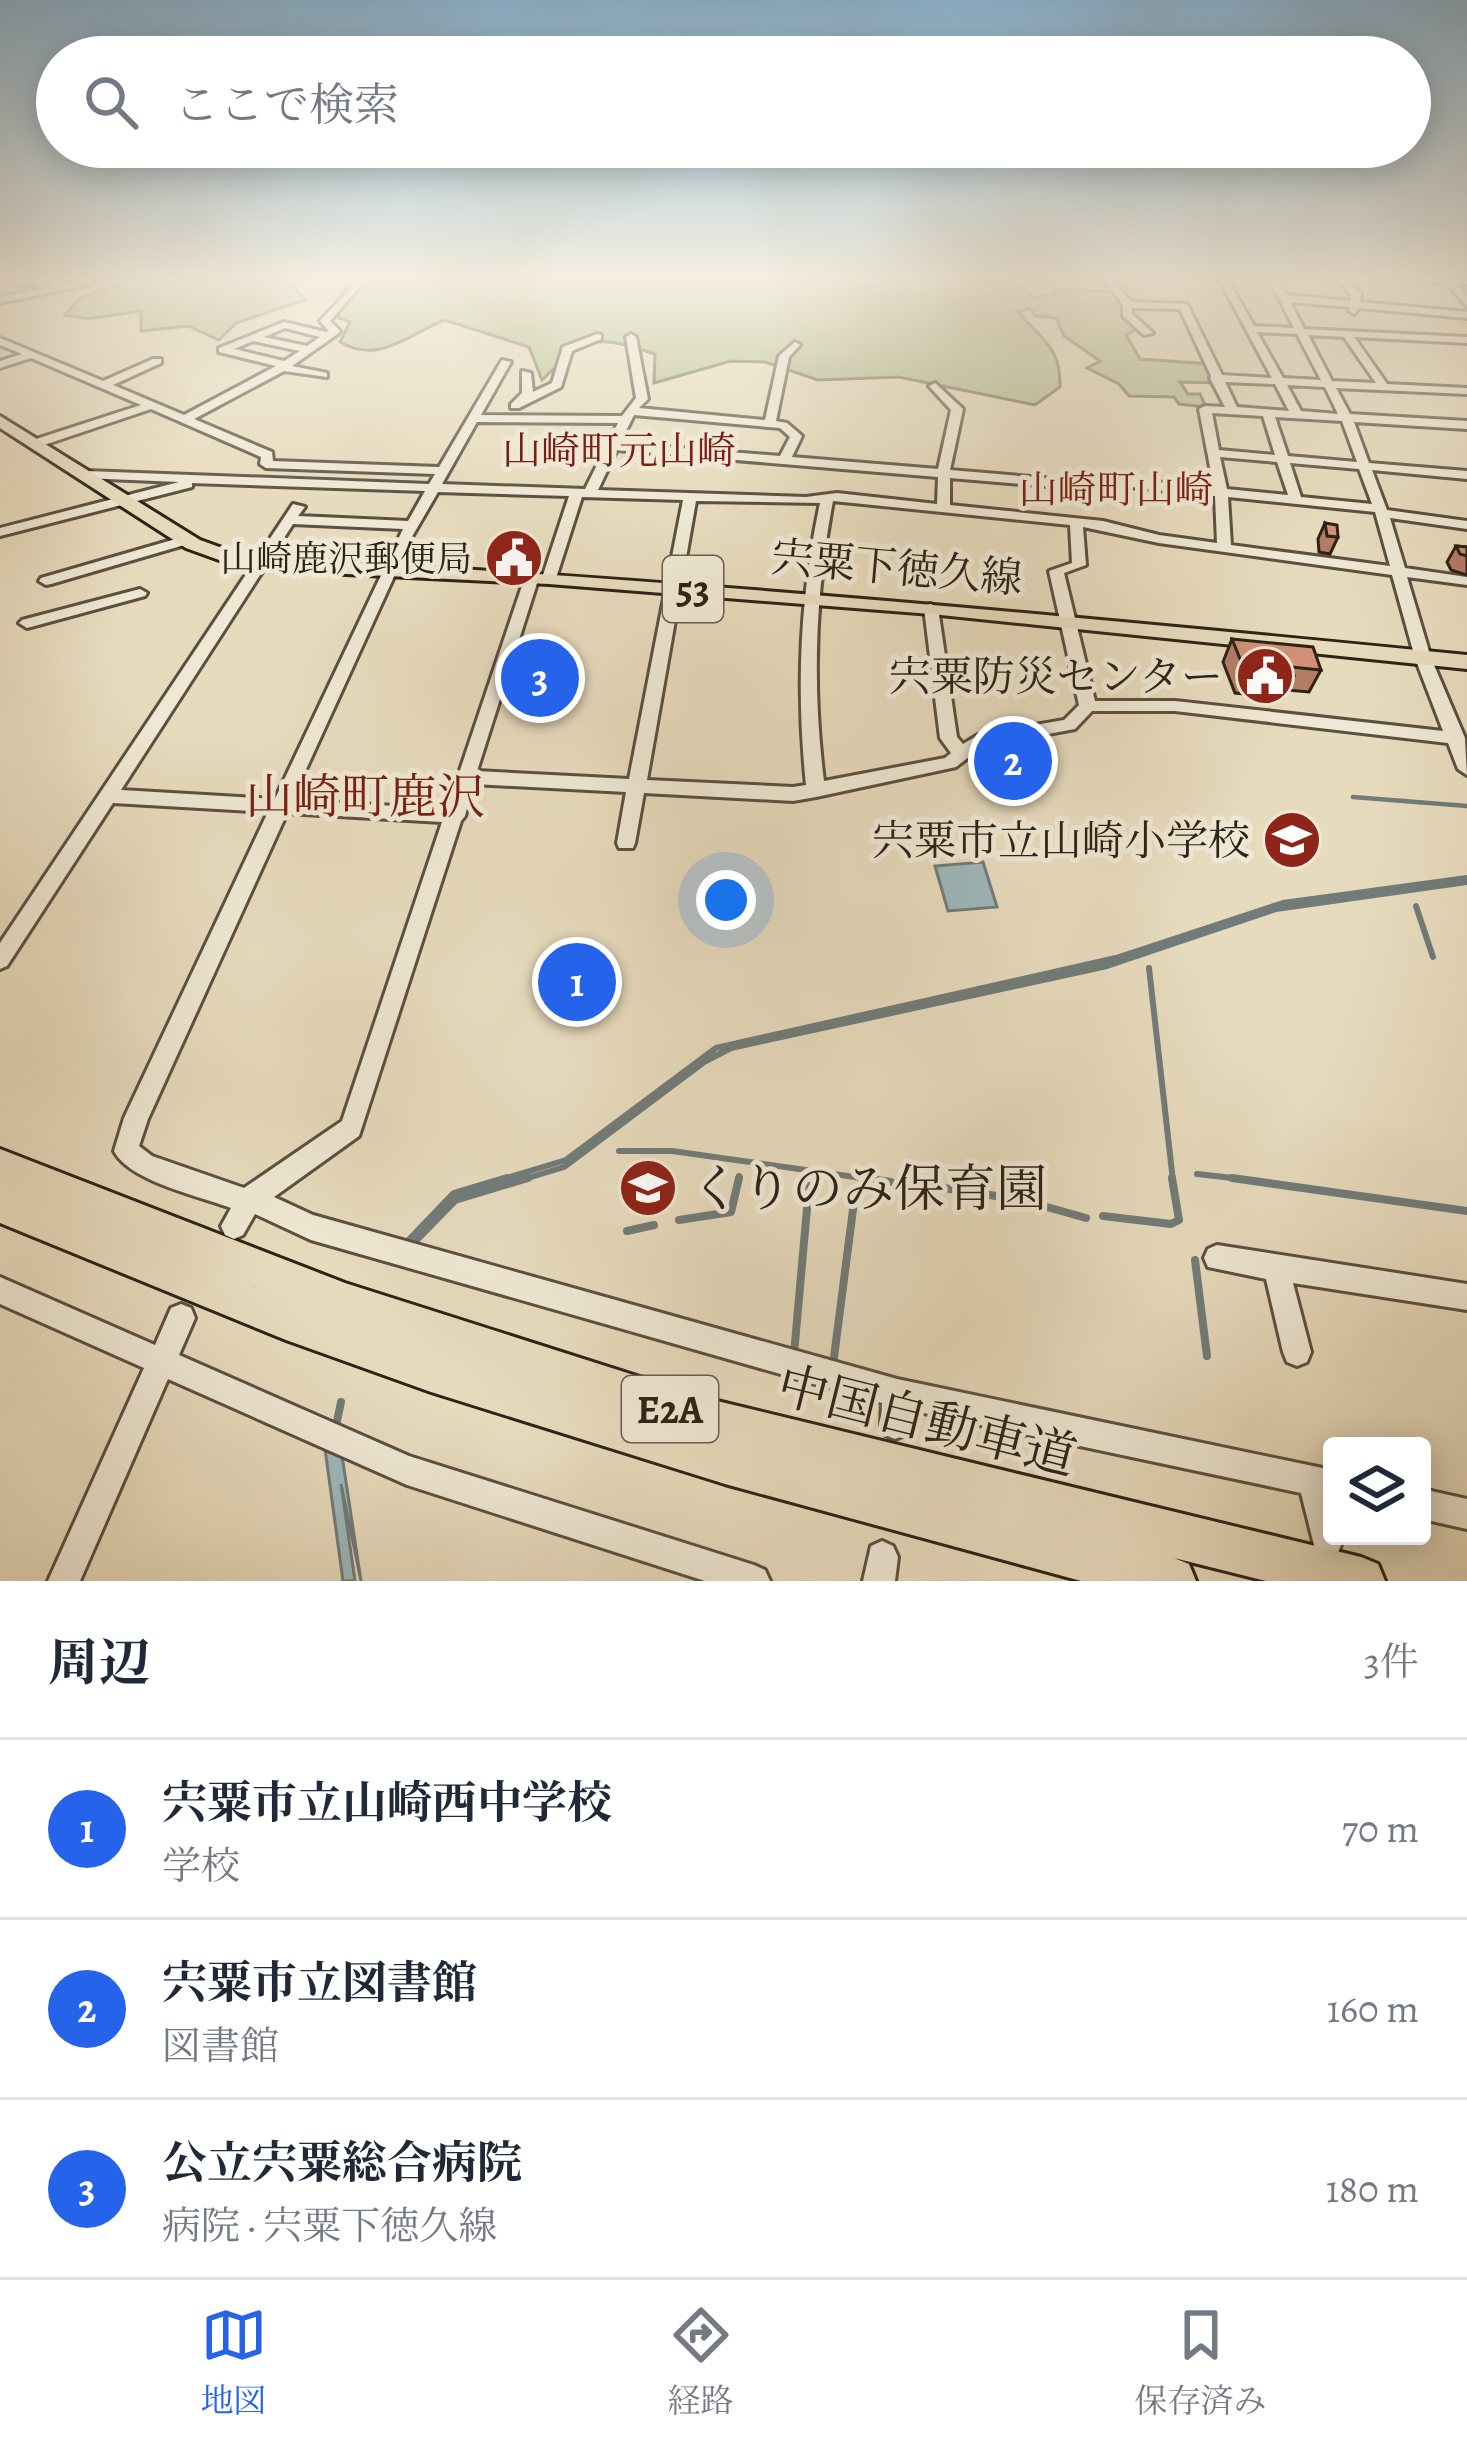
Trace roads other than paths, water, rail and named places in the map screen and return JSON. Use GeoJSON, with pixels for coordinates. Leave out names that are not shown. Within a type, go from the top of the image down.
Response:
{"type":"FeatureCollection","features":[{"type":"Feature","properties":{"kind":"highway","name":"中国自動車道"},"geometry":{"type":"LineString","coordinates":[[0,1168],[345,1303],[709,1421],[1361,1581]]}},
{"type":"Feature","properties":{"kind":"highway","name":"中国自動車道"},"geometry":{"type":"LineString","coordinates":[[0,1204],[309,1330],[514,1401],[706,1460],[1172,1581]]}},
{"type":"Feature","properties":{"kind":"main road","name":"宍粟下徳久線"},"geometry":{"type":"LineString","coordinates":[[0,421],[186,540],[216,556],[257,565],[540,578],[932,608],[1467,662]]}},
{"type":"Feature","properties":{"kind":"street"},"geometry":{"type":"LineString","coordinates":[[22,351],[268,455],[266,464],[445,471]]}},
{"type":"Feature","properties":{"kind":"street"},"geometry":{"type":"LineString","coordinates":[[226,351],[323,375]]}},
{"type":"Feature","properties":{"kind":"street"},"geometry":{"type":"LineString","coordinates":[[184,420],[305,351]]}},
{"type":"Feature","properties":{"kind":"street"},"geometry":{"type":"LineString","coordinates":[[526,373],[529,394],[515,406],[556,385],[566,351]]}},
{"type":"Feature","properties":{"kind":"street"},"geometry":{"type":"LineString","coordinates":[[234,1226],[250,1201],[351,1128],[467,777],[540,578],[644,387],[635,351]]}},
{"type":"Feature","properties":{"kind":"street"},"geometry":{"type":"LineString","coordinates":[[770,422],[773,398],[784,378],[784,356],[789,351]]}},
{"type":"Feature","properties":{"kind":"street"},"geometry":{"type":"LineString","coordinates":[[1203,351],[1232,410]]}},
{"type":"Feature","properties":{"kind":"street"},"geometry":{"type":"LineString","coordinates":[[1264,351],[1298,416]]}},
{"type":"Feature","properties":{"kind":"street"},"geometry":{"type":"LineString","coordinates":[[1314,351],[1346,417],[1381,511],[1423,658],[1467,769]]}},
{"type":"Feature","properties":{"kind":"street"},"geometry":{"type":"LineString","coordinates":[[1360,351],[1384,387]]}},
{"type":"Feature","properties":{"kind":"street"},"geometry":{"type":"LineString","coordinates":[[0,365],[31,355]]}},
{"type":"Feature","properties":{"kind":"street"},"geometry":{"type":"LineString","coordinates":[[101,386],[157,361]]}},
{"type":"Feature","properties":{"kind":"street"},"geometry":{"type":"LineString","coordinates":[[506,362],[413,525],[146,1089],[126,1151],[146,1166],[310,1227],[897,1393],[1323,1483]]}},
{"type":"Feature","properties":{"kind":"street"},"geometry":{"type":"LineString","coordinates":[[1215,378],[1467,391]]}},
{"type":"Feature","properties":{"kind":"street"},"geometry":{"type":"LineString","coordinates":[[935,386],[957,409],[944,472],[943,509]]}},
{"type":"Feature","properties":{"kind":"street"},"geometry":{"type":"LineString","coordinates":[[1448,390],[1467,415]]}},
{"type":"Feature","properties":{"kind":"street"},"geometry":{"type":"LineString","coordinates":[[37,443],[148,406]]}},
{"type":"Feature","properties":{"kind":"street"},"geometry":{"type":"LineString","coordinates":[[1224,547],[1221,493],[1204,409],[1467,425]]}},
{"type":"Feature","properties":{"kind":"street"},"geometry":{"type":"LineString","coordinates":[[1268,414],[1296,501]]}},
{"type":"Feature","properties":{"kind":"street"},"geometry":{"type":"LineString","coordinates":[[475,418],[628,415],[770,422],[796,436],[784,461]]}},
{"type":"Feature","properties":{"kind":"street"},"geometry":{"type":"LineString","coordinates":[[613,446],[1104,487]]}},
{"type":"Feature","properties":{"kind":"street"},"geometry":{"type":"LineString","coordinates":[[1215,453],[1467,476]]}},
{"type":"Feature","properties":{"kind":"street"},"geometry":{"type":"LineString","coordinates":[[311,483],[323,466]]}},
{"type":"Feature","properties":{"kind":"street"},"geometry":{"type":"LineString","coordinates":[[87,475],[827,500],[1103,525],[1467,581]]}},
{"type":"Feature","properties":{"kind":"street"},"geometry":{"type":"LineString","coordinates":[[0,532],[205,479]]}},
{"type":"Feature","properties":{"kind":"street"},"geometry":{"type":"LineString","coordinates":[[1103,525],[1104,487],[1109,481],[1467,525]]}},
{"type":"Feature","properties":{"kind":"street"},"geometry":{"type":"LineString","coordinates":[[626,843],[669,587],[690,496]]}},
{"type":"Feature","properties":{"kind":"street"},"geometry":{"type":"LineString","coordinates":[[816,791],[809,742],[813,600],[827,500]]}},
{"type":"Feature","properties":{"kind":"street"},"geometry":{"type":"LineString","coordinates":[[0,960],[293,514],[413,525]]}},
{"type":"Feature","properties":{"kind":"street"},"geometry":{"type":"LineString","coordinates":[[1076,522],[1078,565],[1056,571],[1088,706]]}},
{"type":"Feature","properties":{"kind":"street"},"geometry":{"type":"LineString","coordinates":[[46,581],[186,540]]}},
{"type":"Feature","properties":{"kind":"street"},"geometry":{"type":"LineString","coordinates":[[27,622],[140,592]]}},
{"type":"Feature","properties":{"kind":"street"},"geometry":{"type":"LineString","coordinates":[[932,608],[949,738],[960,752]]}},
{"type":"Feature","properties":{"kind":"street"},"geometry":{"type":"LineString","coordinates":[[467,777],[816,791],[861,776],[950,763],[978,741],[1069,724],[1088,706],[1175,706],[1456,738]]}},
{"type":"Feature","properties":{"kind":"street"},"geometry":{"type":"LineString","coordinates":[[106,796],[456,816]]}},
{"type":"Feature","properties":{"kind":"street"},"geometry":{"type":"LineString","coordinates":[[1217,1258],[1467,1297]]}},
{"type":"Feature","properties":{"kind":"street"},"geometry":{"type":"LineString","coordinates":[[1276,1267],[1297,1352]]}},
{"type":"Feature","properties":{"kind":"street"},"geometry":{"type":"LineString","coordinates":[[0,1290],[407,1470],[754,1581]]}},
{"type":"Feature","properties":{"kind":"street"},"geometry":{"type":"LineString","coordinates":[[64,1581],[181,1318]]}},
{"type":"Feature","properties":{"kind":"street"},"geometry":{"type":"LineString","coordinates":[[895,1425],[897,1393]]}},
{"type":"Feature","properties":{"kind":"street"},"geometry":{"type":"LineString","coordinates":[[1431,1506],[1467,1514]]}},
{"type":"Feature","properties":{"kind":"water"},"geometry":{"type":"Polygon","coordinates":[[[983,862],[997,907],[948,911],[935,866],[983,862]]]}},
{"type":"Feature","properties":{"kind":"water"},"geometry":{"type":"Polygon","coordinates":[[[325,1449],[341,1449],[361,1581],[341,1484],[355,1581],[343,1581],[325,1449]]]}},
{"type":"Feature","properties":{"kind":"waterway"},"geometry":{"type":"LineString","coordinates":[[1353,797],[1467,806]]}},
{"type":"Feature","properties":{"kind":"waterway"},"geometry":{"type":"LineString","coordinates":[[497,1181],[566,1160],[716,1048],[1116,958],[1283,903],[1467,878]]}},
{"type":"Feature","properties":{"kind":"waterway"},"geometry":{"type":"LineString","coordinates":[[518,1181],[564,1167],[704,1062],[731,1048],[1107,966],[1276,909],[1467,882]]}},
{"type":"Feature","properties":{"kind":"waterway"},"geometry":{"type":"LineString","coordinates":[[1416,906],[1433,957]]}},
{"type":"Feature","properties":{"kind":"waterway"},"geometry":{"type":"LineString","coordinates":[[1149,968],[1173,1181]]}},
{"type":"Feature","properties":{"kind":"waterway"},"geometry":{"type":"LineString","coordinates":[[619,1151],[672,1151],[883,1181]]}},
{"type":"Feature","properties":{"kind":"waterway"},"geometry":{"type":"LineString","coordinates":[[1197,1174],[1259,1181]]}},
{"type":"Feature","properties":{"kind":"waterway"},"geometry":{"type":"LineString","coordinates":[[406,1244],[454,1194],[507,1178]]}},
{"type":"Feature","properties":{"kind":"waterway"},"geometry":{"type":"LineString","coordinates":[[410,1246],[455,1200],[528,1178]]}},
{"type":"Feature","properties":{"kind":"waterway"},"geometry":{"type":"LineString","coordinates":[[679,1220],[731,1212],[739,1178]]}},
{"type":"Feature","properties":{"kind":"waterway"},"geometry":{"type":"LineString","coordinates":[[862,1178],[891,1182]]}},
{"type":"Feature","properties":{"kind":"waterway"},"geometry":{"type":"LineString","coordinates":[[1103,1216],[1171,1224],[1179,1220],[1172,1178]]}},
{"type":"Feature","properties":{"kind":"waterway"},"geometry":{"type":"LineString","coordinates":[[1232,1178],[1467,1211]]}},
{"type":"Feature","properties":{"kind":"waterway"},"geometry":{"type":"LineString","coordinates":[[905,1182],[1022,1200],[1086,1218]]}},
{"type":"Feature","properties":{"kind":"waterway"},"geometry":{"type":"LineString","coordinates":[[794,1354],[809,1186]]}},
{"type":"Feature","properties":{"kind":"waterway"},"geometry":{"type":"LineString","coordinates":[[833,1365],[855,1194]]}},
{"type":"Feature","properties":{"kind":"waterway"},"geometry":{"type":"LineString","coordinates":[[627,1231],[654,1225]]}},
{"type":"Feature","properties":{"kind":"waterway"},"geometry":{"type":"LineString","coordinates":[[1195,1260],[1207,1356]]}},
{"type":"Feature","properties":{"kind":"waterway"},"geometry":{"type":"LineString","coordinates":[[336,1426],[341,1402]]}},
{"type":"Feature","properties":{"kind":"place","name":"山崎鹿沢郵便局"},"geometry":{"type":"Point","coordinates":[514,558]}},
{"type":"Feature","properties":{"kind":"place","name":"宍粟防災センター"},"geometry":{"type":"Point","coordinates":[1265,676]}},
{"type":"Feature","properties":{"kind":"place","name":"公立宍粟総合病院"},"geometry":{"type":"Point","coordinates":[540,678]}},
{"type":"Feature","properties":{"kind":"place","name":"宍粟市立図書館"},"geometry":{"type":"Point","coordinates":[1013,761]}},
{"type":"Feature","properties":{"kind":"place","name":"宍粟市立山崎小学校"},"geometry":{"type":"Point","coordinates":[1292,840]}},
{"type":"Feature","properties":{"kind":"place","name":"宍粟市立山崎西中学校"},"geometry":{"type":"Point","coordinates":[577,982]}},
{"type":"Feature","properties":{"kind":"place","name":"くりのみ保育園"},"geometry":{"type":"Point","coordinates":[648,1188]}},
{"type":"Feature","properties":{"kind":"district","name":"山崎町元山崎"},"geometry":{"type":"Point","coordinates":[619,450]}},
{"type":"Feature","properties":{"kind":"district","name":"山崎町山崎"},"geometry":{"type":"Point","coordinates":[1116,489]}},
{"type":"Feature","properties":{"kind":"district","name":"山崎町鹿沢"},"geometry":{"type":"Point","coordinates":[365,796]}}]}
